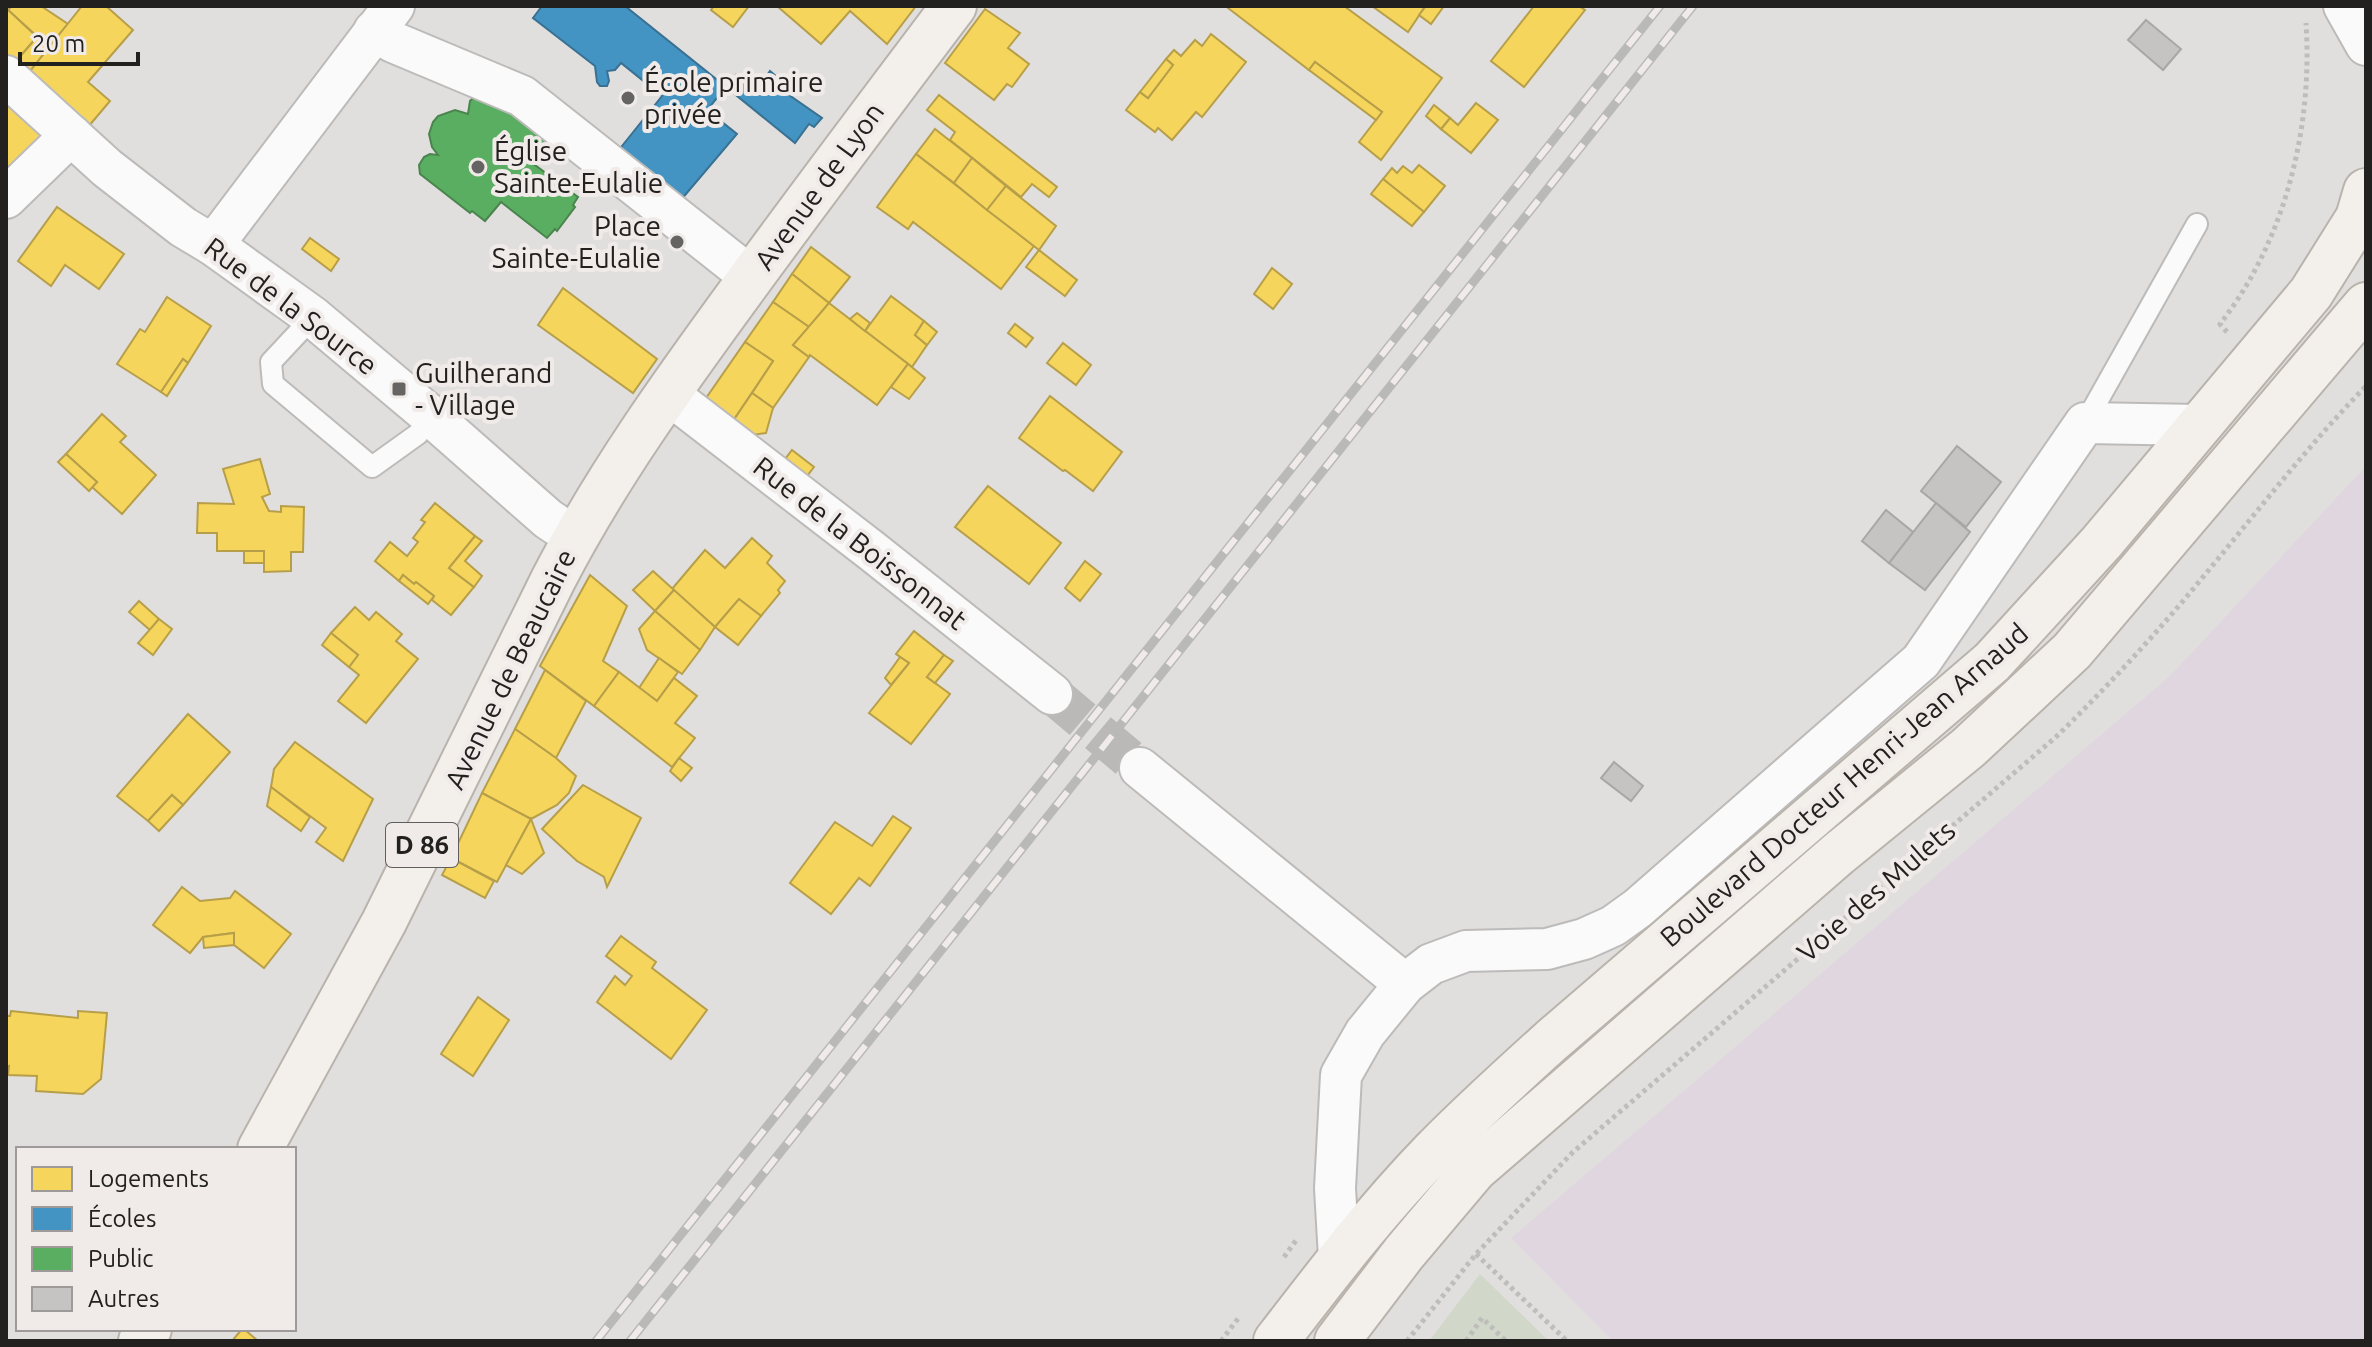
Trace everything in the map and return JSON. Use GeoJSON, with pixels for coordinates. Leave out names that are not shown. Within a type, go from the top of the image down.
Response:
{"type":"FeatureCollection","features":[{"type":"Feature","properties":{"kind":"main road","name":"Avenue de Lyon"},"geometry":{"type":"LineString","coordinates":[[676,380],[954,6]]}},
{"type":"Feature","properties":{"kind":"main road","name":"Boulevard Docteur Henri-Jean Arnaud"},"geometry":{"type":"LineString","coordinates":[[1276,1341],[1339,1258],[1433,1153],[1552,1040],[1992,662],[2101,543],[2311,293],[2358,218],[2366,191]]}},
{"type":"Feature","properties":{"kind":"main road","name":"Boulevard Docteur Henri-Jean Arnaud"},"geometry":{"type":"LineString","coordinates":[[1337,1341],[1404,1253],[1474,1170],[1814,875],[1968,748],[2072,651],[2366,305]]}},
{"type":"Feature","properties":{"kind":"main road","name":"Avenue de Beaucaire"},"geometry":{"type":"LineString","coordinates":[[261,1147],[384,922],[575,537],[676,380]]}},
{"type":"Feature","properties":{"kind":"street"},"geometry":{"type":"LineString","coordinates":[[2344,6],[2366,45]]}},
{"type":"Feature","properties":{"kind":"street"},"geometry":{"type":"LineString","coordinates":[[384,18],[393,42],[522,96],[751,277]]}},
{"type":"Feature","properties":{"kind":"street"},"geometry":{"type":"LineString","coordinates":[[213,245],[384,18]]}},
{"type":"Feature","properties":{"kind":"street","name":"Rue de la Source"},"geometry":{"type":"LineString","coordinates":[[6,76],[107,168],[183,227],[313,317],[548,519],[575,537]]}},
{"type":"Feature","properties":{"kind":"street"},"geometry":{"type":"LineString","coordinates":[[6,198],[71,135]]}},
{"type":"Feature","properties":{"kind":"street","name":"Rue de la Boissonnat"},"geometry":{"type":"LineString","coordinates":[[676,380],[872,551],[1052,694]]}},
{"type":"Feature","properties":{"kind":"street"},"geometry":{"type":"LineString","coordinates":[[1339,1258],[1335,1188],[1341,1075],[1365,1033],[1405,984],[1431,964],[1466,951],[1547,949],[1584,939],[1613,926],[1638,908],[1921,661],[2085,423],[2200,425]]}},
{"type":"Feature","properties":{"kind":"street"},"geometry":{"type":"LineString","coordinates":[[1140,768],[1405,984]]}},
{"type":"Feature","properties":{"kind":"lane"},"geometry":{"type":"LineString","coordinates":[[2085,423],[2197,224]]}},
{"type":"Feature","properties":{"kind":"lane"},"geometry":{"type":"LineString","coordinates":[[313,317],[271,362],[273,384],[372,467],[418,434],[432,417]]}},
{"type":"Feature","properties":{"kind":"path"},"geometry":{"type":"LineString","coordinates":[[2233,339],[2220,324],[2235,305],[2275,227],[2298,149],[2308,59],[2306,17]]}},
{"type":"Feature","properties":{"kind":"path","name":"Voie des Mulets"},"geometry":{"type":"LineString","coordinates":[[1407,1341],[1476,1254],[1572,1153],[2057,736],[2181,603],[2329,424],[2366,386]]}},
{"type":"Feature","properties":{"kind":"path"},"geometry":{"type":"LineString","coordinates":[[1476,1254],[1567,1341]]}},
{"type":"Feature","properties":{"kind":"path"},"geometry":{"type":"LineString","coordinates":[[1466,1341],[1482,1318],[1506,1341]]}},
{"type":"Feature","properties":{"kind":"shaded area"},"geometry":{"type":"Polygon","coordinates":[[[2366,466],[2366,1341],[1613,1341],[1511,1238],[2170,676],[2366,466]]]}},
{"type":"Feature","properties":{"kind":"shaded area"},"geometry":{"type":"Polygon","coordinates":[[[1480,1274],[1549,1341],[1429,1341],[1480,1274]]]}},
{"type":"Feature","properties":{"kind":"building: Logements"},"geometry":{"type":"Polygon","coordinates":[[[12,6],[41,6],[68,24],[49,47],[8,10],[12,6]]]}},
{"type":"Feature","properties":{"kind":"building: Logements"},"geometry":{"type":"Polygon","coordinates":[[[82,6],[106,6],[133,30],[88,82],[110,101],[88,127],[26,76],[82,6]]]}},
{"type":"Feature","properties":{"kind":"building: Logements"},"geometry":{"type":"Polygon","coordinates":[[[714,6],[749,6],[733,27],[711,10],[714,6]]]}},
{"type":"Feature","properties":{"kind":"building: Logements"},"geometry":{"type":"Polygon","coordinates":[[[777,6],[916,6],[887,44],[850,11],[821,44],[777,6]]]}},
{"type":"Feature","properties":{"kind":"building: Logements"},"geometry":{"type":"Polygon","coordinates":[[[1229,6],[1344,6],[1442,78],[1381,160],[1359,142],[1382,112],[1315,62],[1309,70],[1229,6]]]}},
{"type":"Feature","properties":{"kind":"building: Logements"},"geometry":{"type":"Polygon","coordinates":[[[1372,6],[1421,6],[1424,8],[1408,32],[1372,6]]]}},
{"type":"Feature","properties":{"kind":"building: Logements"},"geometry":{"type":"Polygon","coordinates":[[[1426,6],[1444,6],[1431,24],[1419,15],[1426,6]]]}},
{"type":"Feature","properties":{"kind":"building: Logements"},"geometry":{"type":"Polygon","coordinates":[[[1534,6],[1579,6],[1585,10],[1524,87],[1491,61],[1534,6]]]}},
{"type":"Feature","properties":{"kind":"building: Logements"},"geometry":{"type":"Polygon","coordinates":[[[6,8],[37,37],[11,67],[6,62],[6,8]]]}},
{"type":"Feature","properties":{"kind":"building: Logements"},"geometry":{"type":"Polygon","coordinates":[[[985,9],[1020,33],[1008,48],[1029,64],[1012,87],[1007,84],[994,100],[945,63],[985,9]]]}},
{"type":"Feature","properties":{"kind":"building: Logements"},"geometry":{"type":"Polygon","coordinates":[[[1211,34],[1246,62],[1202,117],[1196,112],[1172,140],[1158,128],[1155,132],[1126,110],[1140,92],[1148,98],[1173,65],[1166,59],[1174,50],[1181,56],[1195,40],[1202,46],[1211,34]]]}},
{"type":"Feature","properties":{"kind":"building: Logements"},"geometry":{"type":"Polygon","coordinates":[[[37,37],[49,47],[26,76],[11,67],[37,37]]]}},
{"type":"Feature","properties":{"kind":"building: Logements"},"geometry":{"type":"Polygon","coordinates":[[[1166,59],[1173,65],[1148,98],[1140,92],[1166,59]]]}},
{"type":"Feature","properties":{"kind":"building: Logements"},"geometry":{"type":"Polygon","coordinates":[[[1315,62],[1382,112],[1376,120],[1309,70],[1315,62]]]}},
{"type":"Feature","properties":{"kind":"building: Logements"},"geometry":{"type":"Polygon","coordinates":[[[939,95],[1057,187],[1049,197],[1032,184],[1021,197],[950,140],[955,132],[927,110],[939,95]]]}},
{"type":"Feature","properties":{"kind":"building: Logements"},"geometry":{"type":"Polygon","coordinates":[[[13,99],[49,127],[6,177],[6,107],[13,99]]]}},
{"type":"Feature","properties":{"kind":"building: Logements"},"geometry":{"type":"Polygon","coordinates":[[[1476,103],[1498,120],[1471,153],[1441,129],[1450,118],[1458,125],[1476,103]]]}},
{"type":"Feature","properties":{"kind":"building: Logements"},"geometry":{"type":"Polygon","coordinates":[[[1434,105],[1450,118],[1441,129],[1426,116],[1434,105]]]}},
{"type":"Feature","properties":{"kind":"building: Logements"},"geometry":{"type":"Polygon","coordinates":[[[935,129],[972,158],[954,183],[916,154],[935,129]]]}},
{"type":"Feature","properties":{"kind":"building: Logements"},"geometry":{"type":"Polygon","coordinates":[[[916,154],[1034,246],[1001,289],[913,222],[908,229],[877,207],[916,154]]]}},
{"type":"Feature","properties":{"kind":"building: Logements"},"geometry":{"type":"Polygon","coordinates":[[[972,158],[1006,186],[987,210],[954,183],[972,158]]]}},
{"type":"Feature","properties":{"kind":"building: Logements"},"geometry":{"type":"Polygon","coordinates":[[[1419,165],[1445,186],[1424,212],[1383,179],[1392,168],[1397,173],[1403,166],[1412,173],[1419,165]]]}},
{"type":"Feature","properties":{"kind":"building: Logements"},"geometry":{"type":"Polygon","coordinates":[[[1383,179],[1424,212],[1412,226],[1371,194],[1383,179]]]}},
{"type":"Feature","properties":{"kind":"building: Logements"},"geometry":{"type":"Polygon","coordinates":[[[1006,186],[1056,226],[1039,250],[987,210],[1006,186]]]}},
{"type":"Feature","properties":{"kind":"building: Logements"},"geometry":{"type":"Polygon","coordinates":[[[57,207],[124,254],[99,289],[65,265],[51,286],[18,261],[57,207]]]}},
{"type":"Feature","properties":{"kind":"building: Logements"},"geometry":{"type":"Polygon","coordinates":[[[310,238],[339,259],[331,271],[302,249],[310,238]]]}},
{"type":"Feature","properties":{"kind":"building: Logements"},"geometry":{"type":"Polygon","coordinates":[[[811,247],[850,277],[829,303],[792,274],[811,247]]]}},
{"type":"Feature","properties":{"kind":"building: Logements"},"geometry":{"type":"Polygon","coordinates":[[[1039,250],[1077,280],[1065,296],[1026,267],[1039,250]]]}},
{"type":"Feature","properties":{"kind":"building: Logements"},"geometry":{"type":"Polygon","coordinates":[[[1272,268],[1292,284],[1273,309],[1254,294],[1272,268]]]}},
{"type":"Feature","properties":{"kind":"building: Logements"},"geometry":{"type":"Polygon","coordinates":[[[792,274],[829,303],[809,327],[773,302],[792,274]]]}},
{"type":"Feature","properties":{"kind":"building: Logements"},"geometry":{"type":"Polygon","coordinates":[[[563,288],[657,359],[633,393],[538,325],[563,288]]]}},
{"type":"Feature","properties":{"kind":"building: Logements"},"geometry":{"type":"Polygon","coordinates":[[[891,296],[924,321],[915,335],[927,345],[912,367],[865,331],[891,296]]]}},
{"type":"Feature","properties":{"kind":"building: Logements"},"geometry":{"type":"Polygon","coordinates":[[[167,297],[211,326],[188,363],[183,359],[161,392],[117,364],[140,329],[145,332],[167,297]]]}},
{"type":"Feature","properties":{"kind":"building: Logements"},"geometry":{"type":"Polygon","coordinates":[[[773,302],[809,327],[793,345],[809,357],[773,408],[752,393],[773,361],[745,342],[773,302]]]}},
{"type":"Feature","properties":{"kind":"building: Logements"},"geometry":{"type":"Polygon","coordinates":[[[829,303],[908,364],[877,405],[793,345],[829,303]]]}},
{"type":"Feature","properties":{"kind":"building: Logements"},"geometry":{"type":"Polygon","coordinates":[[[857,313],[870,323],[865,331],[850,319],[857,313]]]}},
{"type":"Feature","properties":{"kind":"building: Logements"},"geometry":{"type":"Polygon","coordinates":[[[924,321],[937,332],[927,345],[915,335],[924,321]]]}},
{"type":"Feature","properties":{"kind":"building: Logements"},"geometry":{"type":"Polygon","coordinates":[[[1015,324],[1033,338],[1026,347],[1008,333],[1015,324]]]}},
{"type":"Feature","properties":{"kind":"building: Logements"},"geometry":{"type":"Polygon","coordinates":[[[745,342],[773,361],[733,421],[704,401],[745,342]]]}},
{"type":"Feature","properties":{"kind":"building: Logements"},"geometry":{"type":"Polygon","coordinates":[[[1063,343],[1091,365],[1076,385],[1047,363],[1063,343]]]}},
{"type":"Feature","properties":{"kind":"building: Logements"},"geometry":{"type":"Polygon","coordinates":[[[183,359],[188,363],[167,396],[161,392],[183,359]]]}},
{"type":"Feature","properties":{"kind":"building: Logements"},"geometry":{"type":"Polygon","coordinates":[[[908,364],[925,378],[909,399],[891,387],[908,364]]]}},
{"type":"Feature","properties":{"kind":"building: Logements"},"geometry":{"type":"Polygon","coordinates":[[[752,393],[773,408],[766,433],[752,435],[733,421],[752,393]]]}},
{"type":"Feature","properties":{"kind":"building: Logements"},"geometry":{"type":"Polygon","coordinates":[[[1050,396],[1122,452],[1093,491],[1019,438],[1050,396]]]}},
{"type":"Feature","properties":{"kind":"building: Logements"},"geometry":{"type":"Polygon","coordinates":[[[102,414],[126,436],[120,442],[156,475],[122,514],[92,487],[97,482],[66,454],[102,414]]]}},
{"type":"Feature","properties":{"kind":"building: Logements"},"geometry":{"type":"Polygon","coordinates":[[[792,450],[814,467],[801,484],[779,467],[792,450]]]}},
{"type":"Feature","properties":{"kind":"building: Logements"},"geometry":{"type":"Polygon","coordinates":[[[66,454],[97,482],[89,491],[58,462],[66,454]]]}},
{"type":"Feature","properties":{"kind":"building: Logements"},"geometry":{"type":"Polygon","coordinates":[[[260,459],[270,494],[262,497],[269,511],[281,512],[281,506],[304,507],[303,552],[291,552],[291,571],[264,572],[264,551],[217,551],[217,533],[197,533],[198,503],[234,504],[223,469],[260,459]]]}},
{"type":"Feature","properties":{"kind":"building: Logements"},"geometry":{"type":"Polygon","coordinates":[[[988,486],[1061,543],[1029,584],[955,527],[988,486]]]}},
{"type":"Feature","properties":{"kind":"building: Logements"},"geometry":{"type":"Polygon","coordinates":[[[435,503],[475,536],[449,568],[474,587],[451,615],[416,582],[414,584],[403,575],[399,581],[375,561],[390,542],[407,556],[418,542],[413,538],[425,522],[421,520],[435,503]]]}},
{"type":"Feature","properties":{"kind":"building: Logements"},"geometry":{"type":"Polygon","coordinates":[[[475,536],[482,541],[465,561],[482,576],[474,587],[449,568],[475,536]]]}},
{"type":"Feature","properties":{"kind":"building: Logements"},"geometry":{"type":"Polygon","coordinates":[[[752,538],[772,556],[767,563],[785,581],[778,590],[780,593],[761,616],[739,599],[715,627],[672,589],[705,550],[725,568],[752,538]]]}},
{"type":"Feature","properties":{"kind":"building: Logements"},"geometry":{"type":"Polygon","coordinates":[[[244,551],[264,551],[264,563],[244,563],[244,551]]]}},
{"type":"Feature","properties":{"kind":"building: Logements"},"geometry":{"type":"Polygon","coordinates":[[[1085,561],[1101,574],[1080,601],[1065,588],[1085,561]]]}},
{"type":"Feature","properties":{"kind":"building: Logements"},"geometry":{"type":"Polygon","coordinates":[[[653,571],[674,590],[655,611],[633,590],[653,571]]]}},
{"type":"Feature","properties":{"kind":"building: Logements"},"geometry":{"type":"Polygon","coordinates":[[[403,575],[434,596],[428,604],[399,581],[403,575]]]}},
{"type":"Feature","properties":{"kind":"building: Logements"},"geometry":{"type":"Polygon","coordinates":[[[590,575],[627,606],[603,661],[619,672],[594,706],[540,666],[590,575]]]}},
{"type":"Feature","properties":{"kind":"building: Logements"},"geometry":{"type":"Polygon","coordinates":[[[674,590],[715,627],[700,650],[655,611],[674,590]]]}},
{"type":"Feature","properties":{"kind":"building: Logements"},"geometry":{"type":"Polygon","coordinates":[[[739,599],[761,616],[738,645],[715,627],[739,599]]]}},
{"type":"Feature","properties":{"kind":"building: Logements"},"geometry":{"type":"Polygon","coordinates":[[[139,601],[159,619],[150,630],[129,612],[139,601]]]}},
{"type":"Feature","properties":{"kind":"building: Logements"},"geometry":{"type":"Polygon","coordinates":[[[355,607],[369,620],[376,612],[402,634],[396,641],[418,659],[366,723],[338,701],[359,675],[349,667],[358,655],[331,633],[355,607]]]}},
{"type":"Feature","properties":{"kind":"building: Logements"},"geometry":{"type":"Polygon","coordinates":[[[655,611],[700,650],[682,674],[647,650],[639,629],[655,611]]]}},
{"type":"Feature","properties":{"kind":"building: Logements"},"geometry":{"type":"Polygon","coordinates":[[[159,619],[172,629],[153,655],[138,643],[159,619]]]}},
{"type":"Feature","properties":{"kind":"building: Logements"},"geometry":{"type":"Polygon","coordinates":[[[914,631],[944,655],[927,677],[950,694],[911,744],[869,713],[909,663],[896,654],[914,631]]]}},
{"type":"Feature","properties":{"kind":"building: Logements"},"geometry":{"type":"Polygon","coordinates":[[[331,633],[358,655],[349,667],[322,645],[331,633]]]}},
{"type":"Feature","properties":{"kind":"building: Logements"},"geometry":{"type":"Polygon","coordinates":[[[944,655],[953,661],[935,683],[927,677],[944,655]]]}},
{"type":"Feature","properties":{"kind":"building: Logements"},"geometry":{"type":"Polygon","coordinates":[[[900,657],[909,663],[891,685],[885,678],[900,657]]]}},
{"type":"Feature","properties":{"kind":"building: Logements"},"geometry":{"type":"Polygon","coordinates":[[[659,658],[678,672],[657,701],[639,688],[659,658]]]}},
{"type":"Feature","properties":{"kind":"building: Logements"},"geometry":{"type":"Polygon","coordinates":[[[545,670],[586,701],[556,758],[515,729],[545,670]]]}},
{"type":"Feature","properties":{"kind":"building: Logements"},"geometry":{"type":"Polygon","coordinates":[[[619,672],[657,701],[674,678],[697,696],[675,723],[695,738],[672,767],[594,706],[619,672]]]}},
{"type":"Feature","properties":{"kind":"building: Logements"},"geometry":{"type":"Polygon","coordinates":[[[188,714],[230,752],[183,805],[172,795],[148,821],[117,796],[188,714]]]}},
{"type":"Feature","properties":{"kind":"building: Logements"},"geometry":{"type":"Polygon","coordinates":[[[515,729],[576,776],[569,793],[557,805],[531,819],[482,793],[515,729]]]}},
{"type":"Feature","properties":{"kind":"building: Logements"},"geometry":{"type":"Polygon","coordinates":[[[295,742],[373,799],[343,861],[316,842],[326,828],[271,787],[274,769],[295,742]]]}},
{"type":"Feature","properties":{"kind":"building: Logements"},"geometry":{"type":"Polygon","coordinates":[[[679,758],[692,768],[681,781],[670,771],[679,758]]]}},
{"type":"Feature","properties":{"kind":"building: Logements"},"geometry":{"type":"Polygon","coordinates":[[[583,785],[641,818],[607,887],[604,877],[577,861],[542,829],[583,785]]]}},
{"type":"Feature","properties":{"kind":"building: Logements"},"geometry":{"type":"Polygon","coordinates":[[[271,787],[310,817],[301,831],[267,806],[271,787]]]}},
{"type":"Feature","properties":{"kind":"building: Logements"},"geometry":{"type":"Polygon","coordinates":[[[482,793],[531,819],[497,882],[451,858],[482,793]]]}},
{"type":"Feature","properties":{"kind":"building: Logements"},"geometry":{"type":"Polygon","coordinates":[[[172,795],[183,805],[159,831],[148,821],[172,795]]]}},
{"type":"Feature","properties":{"kind":"building: Logements"},"geometry":{"type":"Polygon","coordinates":[[[893,816],[911,828],[870,886],[859,878],[831,914],[790,883],[835,822],[872,846],[893,816]]]}},
{"type":"Feature","properties":{"kind":"building: Logements"},"geometry":{"type":"Polygon","coordinates":[[[531,819],[544,853],[522,874],[506,865],[531,819]]]}},
{"type":"Feature","properties":{"kind":"building: Logements"},"geometry":{"type":"Polygon","coordinates":[[[451,858],[494,881],[485,898],[442,875],[451,858]]]}},
{"type":"Feature","properties":{"kind":"building: Logements"},"geometry":{"type":"Polygon","coordinates":[[[182,887],[200,901],[230,898],[235,891],[291,934],[264,968],[234,945],[234,933],[203,937],[190,953],[153,925],[182,887]]]}},
{"type":"Feature","properties":{"kind":"building: Logements"},"geometry":{"type":"Polygon","coordinates":[[[234,933],[234,945],[204,948],[203,937],[234,933]]]}},
{"type":"Feature","properties":{"kind":"building: Logements"},"geometry":{"type":"Polygon","coordinates":[[[621,936],[656,962],[652,968],[707,1010],[671,1059],[597,1002],[615,976],[625,985],[632,976],[606,956],[621,936]]]}},
{"type":"Feature","properties":{"kind":"building: Logements"},"geometry":{"type":"Polygon","coordinates":[[[478,997],[509,1020],[473,1076],[441,1054],[478,997]]]}},
{"type":"Feature","properties":{"kind":"building: Logements"},"geometry":{"type":"Polygon","coordinates":[[[11,1011],[78,1018],[78,1011],[107,1013],[101,1079],[83,1094],[36,1091],[37,1076],[8,1075],[6,1016],[10,1016],[11,1011]]]}},
{"type":"Feature","properties":{"kind":"building: Logements"},"geometry":{"type":"Polygon","coordinates":[[[240,1331],[246,1331],[258,1341],[232,1341],[240,1331]]]}},
{"type":"Feature","properties":{"kind":"building: Écoles"},"geometry":{"type":"Polygon","coordinates":[[[542,6],[625,6],[726,87],[707,110],[737,134],[680,201],[618,151],[662,96],[621,63],[615,70],[607,71],[607,86],[600,86],[595,66],[533,18],[542,6]]]}},
{"type":"Feature","properties":{"kind":"building: Écoles"},"geometry":{"type":"Polygon","coordinates":[[[770,71],[783,82],[779,88],[822,118],[814,127],[809,124],[795,143],[726,87],[736,75],[759,93],[769,81],[765,78],[770,71]]]}},
{"type":"Feature","properties":{"kind":"building: Public","name":"Église Sainte-Eulalie"},"geometry":{"type":"Polygon","coordinates":[[[490,93],[547,140],[531,162],[578,197],[573,205],[575,207],[557,231],[555,229],[547,238],[501,202],[485,221],[420,174],[419,165],[424,157],[438,155],[429,134],[438,116],[455,110],[468,114],[470,101],[476,95],[490,93]]]}},
{"type":"Feature","properties":{"kind":"building: Autres"},"geometry":{"type":"Polygon","coordinates":[[[2146,20],[2181,49],[2163,70],[2128,40],[2146,20]]]}},
{"type":"Feature","properties":{"kind":"building: Autres"},"geometry":{"type":"Polygon","coordinates":[[[1957,446],[2001,482],[1966,527],[1921,491],[1957,446]]]}},
{"type":"Feature","properties":{"kind":"building: Autres"},"geometry":{"type":"Polygon","coordinates":[[[1936,503],[1970,532],[1925,590],[1889,563],[1936,503]]]}},
{"type":"Feature","properties":{"kind":"building: Autres"},"geometry":{"type":"Polygon","coordinates":[[[1886,510],[1913,532],[1889,563],[1862,541],[1886,510]]]}},
{"type":"Feature","properties":{"kind":"building: Autres"},"geometry":{"type":"Polygon","coordinates":[[[1614,762],[1643,786],[1631,801],[1601,778],[1614,762]]]}},
{"type":"Feature","properties":{"kind":"tunnel"},"geometry":{"type":"LineString","coordinates":[[1052,694],[1140,768]]}},
{"type":"Feature","properties":{"kind":"railway"},"geometry":{"type":"LineString","coordinates":[[596,1341],[1660,6]]}},
{"type":"Feature","properties":{"kind":"railway"},"geometry":{"type":"LineString","coordinates":[[630,1341],[1693,6]]}},
{"type":"Feature","properties":{"kind":"place","name":"École primaire privée"},"geometry":{"type":"Point","coordinates":[628,98]}},
{"type":"Feature","properties":{"kind":"place","name":"Église Sainte-Eulalie"},"geometry":{"type":"Point","coordinates":[478,167]}},
{"type":"Feature","properties":{"kind":"place","name":"Place Sainte-Eulalie"},"geometry":{"type":"Point","coordinates":[677,242]}},
{"type":"Feature","properties":{"kind":"place","name":"Guilherand - Village"},"geometry":{"type":"Point","coordinates":[399,389]}}]}
